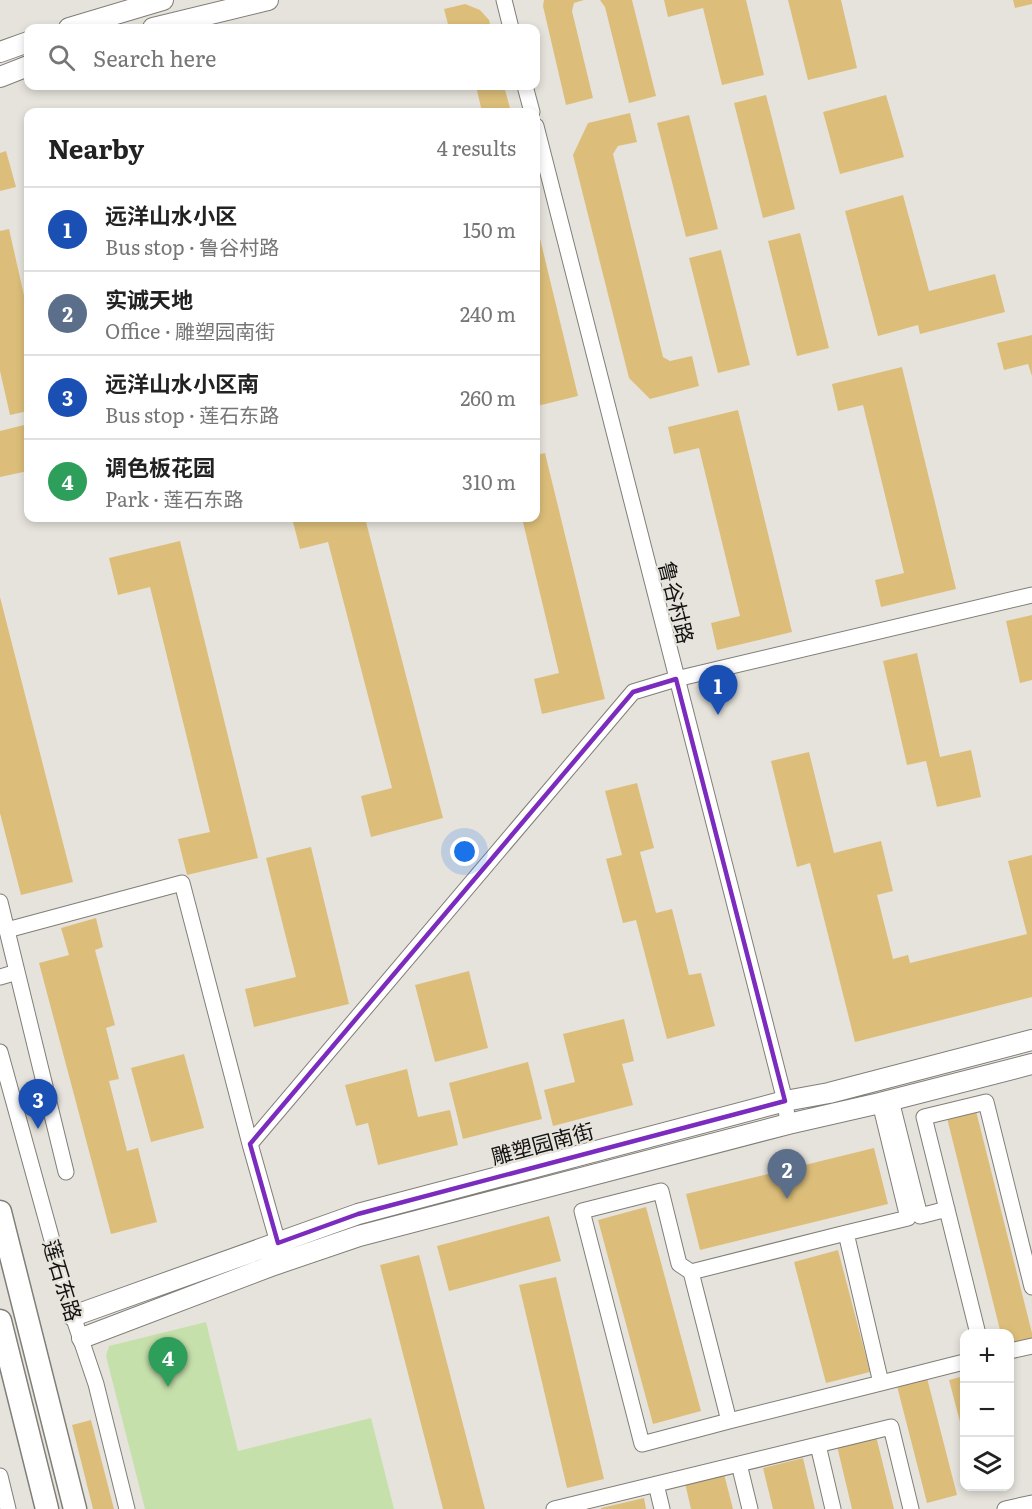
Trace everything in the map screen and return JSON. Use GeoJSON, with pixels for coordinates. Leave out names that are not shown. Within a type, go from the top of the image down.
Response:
{"type":"FeatureCollection","features":[{"type":"Feature","properties":{"kind":"highway","name":"莲石东路"},"geometry":{"type":"LineString","coordinates":[[0,1212],[75,1509]]}},
{"type":"Feature","properties":{"kind":"highway"},"geometry":{"type":"LineString","coordinates":[[0,1321],[47,1509]]}},
{"type":"Feature","properties":{"kind":"main road"},"geometry":{"type":"LineString","coordinates":[[82,24],[163,0]]}},
{"type":"Feature","properties":{"kind":"main road"},"geometry":{"type":"LineString","coordinates":[[169,24],[268,0]]}},
{"type":"Feature","properties":{"kind":"main road"},"geometry":{"type":"LineString","coordinates":[[0,52],[24,43]]}},
{"type":"Feature","properties":{"kind":"main road"},"geometry":{"type":"LineString","coordinates":[[0,77],[24,68]]}},
{"type":"Feature","properties":{"kind":"main road","name":"雕塑园南街"},"geometry":{"type":"LineString","coordinates":[[73,1316],[358,1214],[785,1101],[829,1093],[1032,1040]]}},
{"type":"Feature","properties":{"kind":"main road","name":"雕塑园南街"},"geometry":{"type":"LineString","coordinates":[[82,1338],[274,1265],[359,1236],[788,1124],[1032,1064]]}},
{"type":"Feature","properties":{"kind":"street"},"geometry":{"type":"LineString","coordinates":[[504,0],[510,24]]}},
{"type":"Feature","properties":{"kind":"street"},"geometry":{"type":"LineString","coordinates":[[526,90],[531,108]]}},
{"type":"Feature","properties":{"kind":"street","name":"鲁谷村路"},"geometry":{"type":"LineString","coordinates":[[540,142],[785,1101],[788,1124]]}},
{"type":"Feature","properties":{"kind":"street"},"geometry":{"type":"LineString","coordinates":[[250,1144],[633,692],[676,679],[1032,595]]}},
{"type":"Feature","properties":{"kind":"street"},"geometry":{"type":"LineString","coordinates":[[7,930],[182,883],[250,1144],[279,1243]]}},
{"type":"Feature","properties":{"kind":"street"},"geometry":{"type":"LineString","coordinates":[[0,902],[66,1172]]}},
{"type":"Feature","properties":{"kind":"street"},"geometry":{"type":"LineString","coordinates":[[0,977],[17,972]]}},
{"type":"Feature","properties":{"kind":"street","name":"莲石东路"},"geometry":{"type":"LineString","coordinates":[[0,1052],[73,1316],[96,1384],[127,1509]]}},
{"type":"Feature","properties":{"kind":"street"},"geometry":{"type":"LineString","coordinates":[[886,1101],[914,1217]]}},
{"type":"Feature","properties":{"kind":"street"},"geometry":{"type":"LineString","coordinates":[[977,1329],[924,1117],[986,1102],[1032,1287]]}},
{"type":"Feature","properties":{"kind":"street"},"geometry":{"type":"LineString","coordinates":[[729,1421],[691,1272],[679,1264],[661,1191],[582,1211],[642,1444],[960,1363]]}},
{"type":"Feature","properties":{"kind":"street"},"geometry":{"type":"LineString","coordinates":[[691,1272],[947,1209]]}},
{"type":"Feature","properties":{"kind":"street"},"geometry":{"type":"LineString","coordinates":[[846,1233],[881,1383]]}},
{"type":"Feature","properties":{"kind":"street"},"geometry":{"type":"LineString","coordinates":[[1014,1350],[1032,1346]]}},
{"type":"Feature","properties":{"kind":"street"},"geometry":{"type":"LineString","coordinates":[[554,1509],[579,1506],[656,1484],[891,1427],[911,1509]]}},
{"type":"Feature","properties":{"kind":"street"},"geometry":{"type":"LineString","coordinates":[[818,1445],[834,1509]]}},
{"type":"Feature","properties":{"kind":"street"},"geometry":{"type":"LineString","coordinates":[[739,1464],[750,1509]]}},
{"type":"Feature","properties":{"kind":"street"},"geometry":{"type":"LineString","coordinates":[[0,1476],[8,1509]]}},
{"type":"Feature","properties":{"kind":"street"},"geometry":{"type":"LineString","coordinates":[[656,1484],[662,1509]]}},
{"type":"Feature","properties":{"kind":"street"},"geometry":{"type":"LineString","coordinates":[[1005,1509],[1032,1503]]}},
{"type":"Feature","properties":{"kind":"highlighted area"},"geometry":{"type":"Polygon","coordinates":[[[676,679],[785,1101],[358,1214],[278,1243],[250,1144],[633,692],[676,679]]]}},
{"type":"Feature","properties":{"kind":"green space"},"geometry":{"type":"Polygon","coordinates":[[[206,1322],[238,1451],[371,1418],[394,1509],[145,1509],[106,1356],[109,1346],[206,1322]]]}},
{"type":"Feature","properties":{"kind":"building"},"geometry":{"type":"Polygon","coordinates":[[[544,0],[584,0],[574,3],[572,11],[593,98],[566,105],[543,6],[544,0]]]}},
{"type":"Feature","properties":{"kind":"building"},"geometry":{"type":"Polygon","coordinates":[[[600,0],[632,0],[656,96],[629,103],[605,7],[600,0]]]}},
{"type":"Feature","properties":{"kind":"building"},"geometry":{"type":"Polygon","coordinates":[[[664,0],[746,0],[764,75],[722,85],[703,8],[668,17],[664,0]]]}},
{"type":"Feature","properties":{"kind":"building"},"geometry":{"type":"Polygon","coordinates":[[[788,0],[841,0],[857,68],[808,80],[788,0]]]}},
{"type":"Feature","properties":{"kind":"building"},"geometry":{"type":"Polygon","coordinates":[[[1013,0],[1032,0],[1032,4],[1015,8],[1013,0]]]}},
{"type":"Feature","properties":{"kind":"building"},"geometry":{"type":"Polygon","coordinates":[[[465,4],[480,10],[490,24],[448,24],[444,9],[465,4]]]}},
{"type":"Feature","properties":{"kind":"building"},"geometry":{"type":"Polygon","coordinates":[[[477,90],[505,90],[510,108],[481,108],[477,90]]]}},
{"type":"Feature","properties":{"kind":"building"},"geometry":{"type":"Polygon","coordinates":[[[766,95],[795,209],[763,218],[734,103],[766,95]]]}},
{"type":"Feature","properties":{"kind":"building"},"geometry":{"type":"Polygon","coordinates":[[[886,95],[904,157],[840,174],[823,112],[886,95]]]}},
{"type":"Feature","properties":{"kind":"building"},"geometry":{"type":"Polygon","coordinates":[[[630,113],[637,142],[618,146],[613,154],[663,357],[670,361],[692,356],[699,386],[650,399],[629,378],[573,155],[588,123],[630,113]]]}},
{"type":"Feature","properties":{"kind":"building"},"geometry":{"type":"Polygon","coordinates":[[[689,115],[718,229],[686,237],[657,123],[689,115]]]}},
{"type":"Feature","properties":{"kind":"building"},"geometry":{"type":"Polygon","coordinates":[[[6,151],[16,187],[0,191],[0,153],[6,151]]]}},
{"type":"Feature","properties":{"kind":"building"},"geometry":{"type":"Polygon","coordinates":[[[903,195],[929,291],[995,274],[1005,312],[920,334],[918,325],[878,336],[845,211],[903,195]]]}},
{"type":"Feature","properties":{"kind":"building"},"geometry":{"type":"Polygon","coordinates":[[[9,229],[24,295],[24,412],[10,415],[0,371],[0,231],[9,229]]]}},
{"type":"Feature","properties":{"kind":"building"},"geometry":{"type":"Polygon","coordinates":[[[800,233],[829,348],[797,356],[768,241],[800,233]]]}},
{"type":"Feature","properties":{"kind":"building"},"geometry":{"type":"Polygon","coordinates":[[[540,239],[578,396],[540,405],[540,239]]]}},
{"type":"Feature","properties":{"kind":"building"},"geometry":{"type":"Polygon","coordinates":[[[721,250],[750,365],[718,373],[689,258],[721,250]]]}},
{"type":"Feature","properties":{"kind":"building"},"geometry":{"type":"Polygon","coordinates":[[[1032,335],[1032,376],[1028,364],[1004,370],[997,343],[1032,335]]]}},
{"type":"Feature","properties":{"kind":"building"},"geometry":{"type":"Polygon","coordinates":[[[902,367],[956,589],[881,607],[875,580],[904,573],[863,405],[838,411],[832,384],[902,367]]]}},
{"type":"Feature","properties":{"kind":"building"},"geometry":{"type":"Polygon","coordinates":[[[738,410],[792,632],[717,650],[711,623],[740,616],[699,448],[674,454],[668,427],[738,410]]]}},
{"type":"Feature","properties":{"kind":"building"},"geometry":{"type":"Polygon","coordinates":[[[24,425],[24,472],[0,477],[0,431],[24,425]]]}},
{"type":"Feature","properties":{"kind":"building"},"geometry":{"type":"Polygon","coordinates":[[[545,453],[605,699],[542,714],[534,679],[559,673],[523,522],[540,522],[540,454],[545,453]]]}},
{"type":"Feature","properties":{"kind":"building"},"geometry":{"type":"Polygon","coordinates":[[[293,522],[366,522],[443,818],[371,837],[361,796],[392,788],[328,542],[300,549],[293,522]]]}},
{"type":"Feature","properties":{"kind":"building"},"geometry":{"type":"Polygon","coordinates":[[[180,541],[258,858],[187,875],[178,839],[210,832],[150,587],[118,595],[109,558],[180,541]]]}},
{"type":"Feature","properties":{"kind":"building"},"geometry":{"type":"Polygon","coordinates":[[[0,597],[73,882],[21,895],[0,813],[0,597]]]}},
{"type":"Feature","properties":{"kind":"building"},"geometry":{"type":"Polygon","coordinates":[[[1032,615],[1032,680],[1020,683],[1006,621],[1032,615]]]}},
{"type":"Feature","properties":{"kind":"building"},"geometry":{"type":"Polygon","coordinates":[[[917,653],[940,757],[971,750],[981,797],[937,807],[926,761],[907,765],[883,661],[917,653]]]}},
{"type":"Feature","properties":{"kind":"building"},"geometry":{"type":"Polygon","coordinates":[[[809,752],[834,853],[881,841],[893,891],[877,895],[893,959],[908,955],[910,963],[1027,934],[1008,861],[1032,855],[1032,997],[855,1042],[810,863],[797,867],[771,761],[809,752]]]}},
{"type":"Feature","properties":{"kind":"building"},"geometry":{"type":"Polygon","coordinates":[[[637,783],[654,848],[640,852],[656,913],[672,909],[689,975],[701,973],[715,1026],[667,1039],[636,920],[623,923],[606,859],[622,855],[605,791],[637,783]]]}},
{"type":"Feature","properties":{"kind":"building"},"geometry":{"type":"Polygon","coordinates":[[[311,847],[349,1004],[254,1027],[245,989],[296,977],[266,858],[311,847]]]}},
{"type":"Feature","properties":{"kind":"building"},"geometry":{"type":"Polygon","coordinates":[[[96,918],[103,947],[95,950],[115,1025],[106,1028],[119,1079],[109,1081],[127,1151],[138,1148],[157,1222],[111,1234],[39,963],[69,955],[61,928],[96,918]]]}},
{"type":"Feature","properties":{"kind":"building"},"geometry":{"type":"Polygon","coordinates":[[[469,971],[488,1048],[435,1062],[415,985],[469,971]]]}},
{"type":"Feature","properties":{"kind":"building"},"geometry":{"type":"Polygon","coordinates":[[[624,1019],[634,1061],[622,1064],[633,1105],[553,1126],[544,1090],[575,1082],[563,1034],[624,1019]]]}},
{"type":"Feature","properties":{"kind":"building"},"geometry":{"type":"Polygon","coordinates":[[[184,1054],[204,1128],[151,1142],[131,1068],[184,1054]]]}},
{"type":"Feature","properties":{"kind":"building"},"geometry":{"type":"Polygon","coordinates":[[[528,1062],[542,1119],[463,1139],[449,1083],[528,1062]]]}},
{"type":"Feature","properties":{"kind":"building"},"geometry":{"type":"Polygon","coordinates":[[[407,1069],[418,1117],[450,1110],[458,1145],[378,1165],[368,1123],[356,1126],[345,1085],[407,1069]]]}},
{"type":"Feature","properties":{"kind":"building"},"geometry":{"type":"Polygon","coordinates":[[[976,1111],[1032,1339],[1014,1344],[1014,1329],[1000,1329],[947,1118],[976,1111]]]}},
{"type":"Feature","properties":{"kind":"building"},"geometry":{"type":"Polygon","coordinates":[[[874,1148],[888,1204],[700,1250],[686,1194],[874,1148]]]}},
{"type":"Feature","properties":{"kind":"building"},"geometry":{"type":"Polygon","coordinates":[[[646,1207],[701,1411],[653,1424],[598,1220],[646,1207]]]}},
{"type":"Feature","properties":{"kind":"building"},"geometry":{"type":"Polygon","coordinates":[[[549,1216],[561,1261],[449,1291],[437,1246],[549,1216]]]}},
{"type":"Feature","properties":{"kind":"building"},"geometry":{"type":"Polygon","coordinates":[[[838,1250],[870,1372],[826,1383],[794,1262],[838,1250]]]}},
{"type":"Feature","properties":{"kind":"building"},"geometry":{"type":"Polygon","coordinates":[[[419,1255],[485,1509],[443,1509],[380,1265],[419,1255]]]}},
{"type":"Feature","properties":{"kind":"building"},"geometry":{"type":"Polygon","coordinates":[[[556,1277],[604,1479],[567,1488],[519,1285],[556,1277]]]}},
{"type":"Feature","properties":{"kind":"building"},"geometry":{"type":"Polygon","coordinates":[[[960,1377],[960,1422],[949,1380],[960,1377]]]}},
{"type":"Feature","properties":{"kind":"building"},"geometry":{"type":"Polygon","coordinates":[[[927,1378],[957,1495],[927,1503],[897,1386],[927,1378]]]}},
{"type":"Feature","properties":{"kind":"building"},"geometry":{"type":"Polygon","coordinates":[[[91,1420],[114,1509],[93,1509],[72,1425],[91,1420]]]}},
{"type":"Feature","properties":{"kind":"building"},"geometry":{"type":"Polygon","coordinates":[[[876,1436],[894,1509],[852,1509],[837,1446],[876,1436]]]}},
{"type":"Feature","properties":{"kind":"building"},"geometry":{"type":"Polygon","coordinates":[[[803,1458],[815,1509],[773,1509],[763,1468],[803,1458]]]}},
{"type":"Feature","properties":{"kind":"building"},"geometry":{"type":"Polygon","coordinates":[[[724,1474],[733,1509],[691,1509],[685,1483],[724,1474]]]}},
{"type":"Feature","properties":{"kind":"building"},"geometry":{"type":"Polygon","coordinates":[[[644,1498],[646,1509],[601,1509],[601,1508],[644,1498]]]}},
{"type":"Feature","properties":{"kind":"place","name":"远洋山水小区"},"geometry":{"type":"Point","coordinates":[718,715]}},
{"type":"Feature","properties":{"kind":"place","name":"远洋山水小区南"},"geometry":{"type":"Point","coordinates":[38,1129]}},
{"type":"Feature","properties":{"kind":"place","name":"实诚天地"},"geometry":{"type":"Point","coordinates":[787,1199]}},
{"type":"Feature","properties":{"kind":"place","name":"调色板花园"},"geometry":{"type":"Point","coordinates":[168,1387]}}]}
